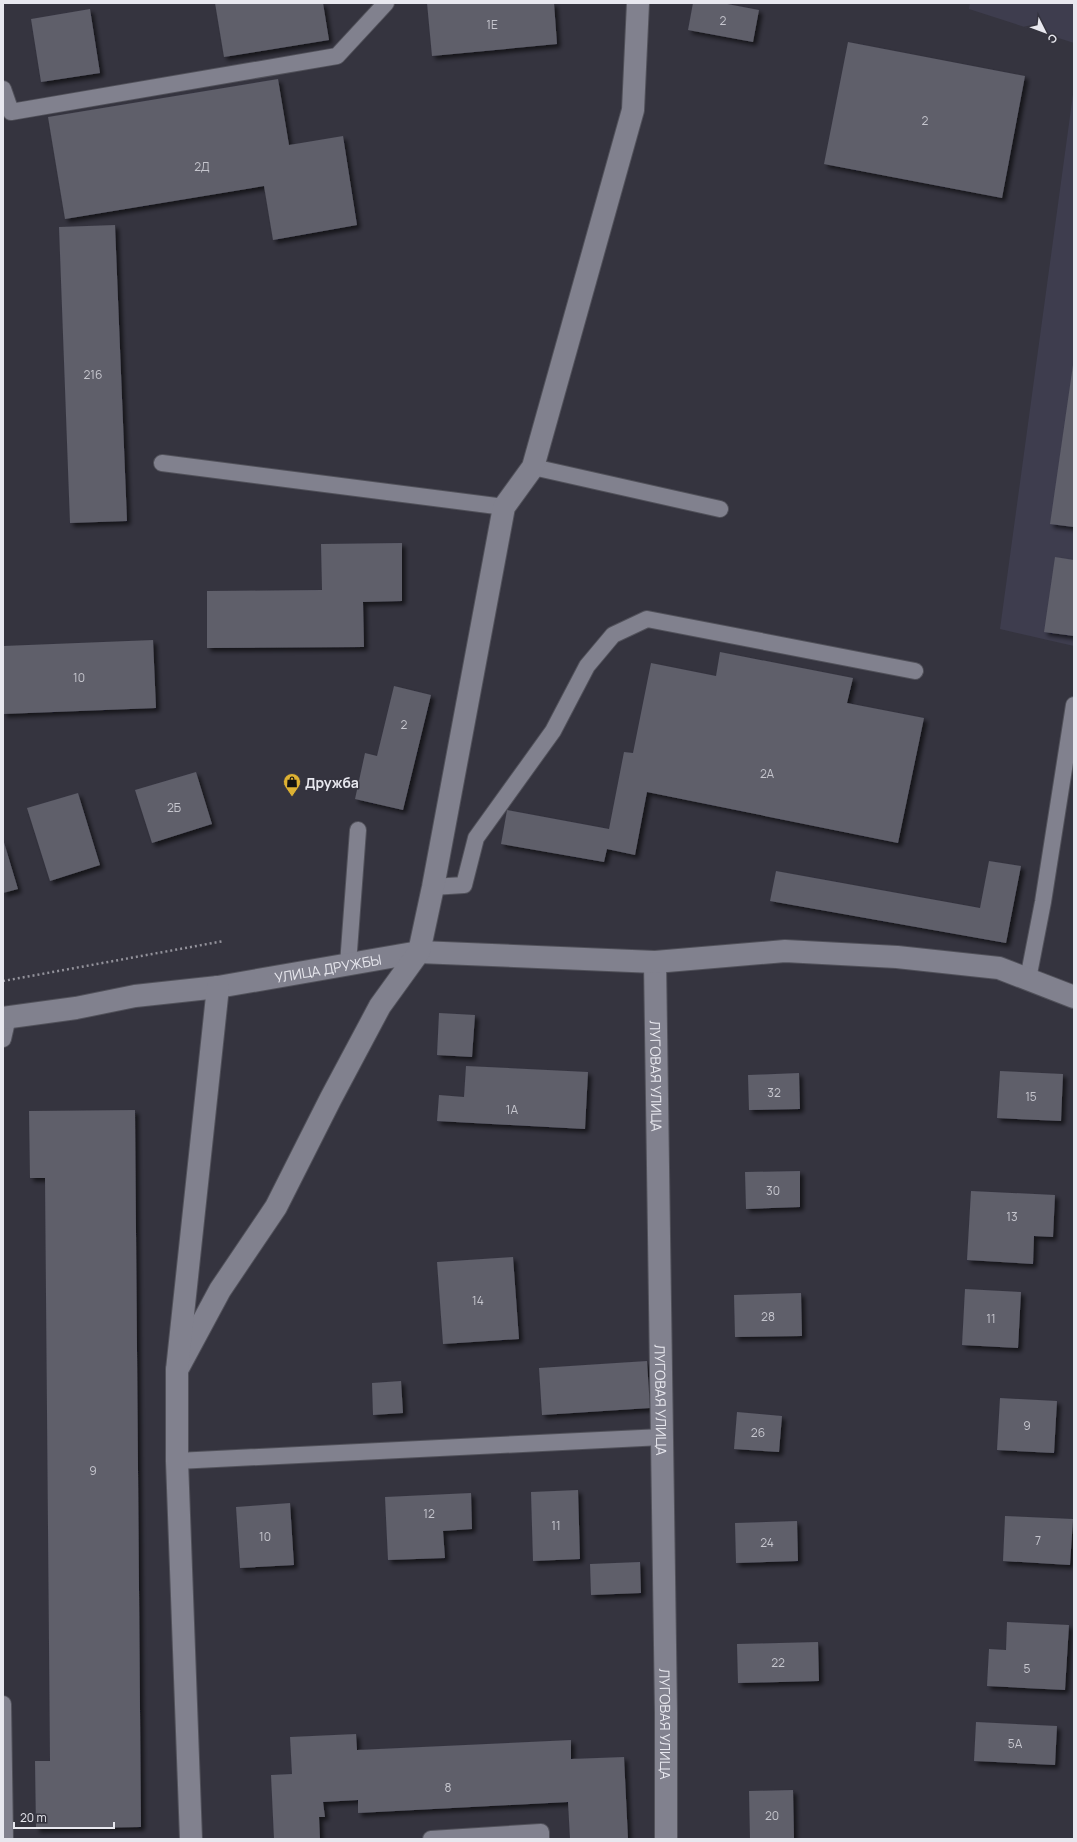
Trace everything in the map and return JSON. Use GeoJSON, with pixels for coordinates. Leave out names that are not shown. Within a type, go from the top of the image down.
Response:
{"type":"FeatureCollection","features":[{"type":"Feature","properties":{"kind":"street"},"geometry":{"type":"LineString","coordinates":[[177,1370],[220,1290],[276,1207],[331,1098],[380,1006],[420,952],[504,507],[533,467],[633,110],[638,3]]}},
{"type":"Feature","properties":{"kind":"street","name":"УЛИЦА ДРУЖБЫ"},"geometry":{"type":"LineString","coordinates":[[6,1017],[76,1008],[135,996],[218,987],[420,952],[655,962],[786,951],[897,957],[999,968],[1074,997]]}},
{"type":"Feature","properties":{"kind":"street","name":"ЛУГОВАЯ УЛИЦА"},"geometry":{"type":"LineString","coordinates":[[655,962],[666,1713],[666,1839]]}},
{"type":"Feature","properties":{"kind":"street"},"geometry":{"type":"LineString","coordinates":[[191,1839],[177,1461],[177,1370],[218,987]]}},
{"type":"Feature","properties":{"kind":"lane"},"geometry":{"type":"LineString","coordinates":[[3,89],[11,112],[337,56],[386,3]]}},
{"type":"Feature","properties":{"kind":"lane"},"geometry":{"type":"LineString","coordinates":[[162,463],[504,507]]}},
{"type":"Feature","properties":{"kind":"lane"},"geometry":{"type":"LineString","coordinates":[[533,467],[720,509]]}},
{"type":"Feature","properties":{"kind":"lane"},"geometry":{"type":"LineString","coordinates":[[433,888],[464,886],[476,838],[553,731],[587,666],[613,636],[647,619],[915,671]]}},
{"type":"Feature","properties":{"kind":"lane"},"geometry":{"type":"LineString","coordinates":[[1028,979],[1043,902],[1074,706]]}},
{"type":"Feature","properties":{"kind":"lane"},"geometry":{"type":"LineString","coordinates":[[348,964],[358,830]]}},
{"type":"Feature","properties":{"kind":"lane"},"geometry":{"type":"LineString","coordinates":[[3,1039],[6,1017]]}},
{"type":"Feature","properties":{"kind":"lane"},"geometry":{"type":"LineString","coordinates":[[177,1461],[662,1438]]}},
{"type":"Feature","properties":{"kind":"lane"},"geometry":{"type":"LineString","coordinates":[[3,1704],[6,1839]]}},
{"type":"Feature","properties":{"kind":"lane"},"geometry":{"type":"LineString","coordinates":[[431,1839],[541,1832],[541,1839]]}},
{"type":"Feature","properties":{"kind":"path"},"geometry":{"type":"LineString","coordinates":[[3,981],[224,941]]}},
{"type":"Feature","properties":{"kind":"shaded area"},"geometry":{"type":"Polygon","coordinates":[[[970,3],[1074,3],[1074,43],[969,9],[970,3]]]}},
{"type":"Feature","properties":{"kind":"shaded area"},"geometry":{"type":"Polygon","coordinates":[[[1074,87],[1074,646],[1000,629],[1074,87]]]}},
{"type":"Feature","properties":{"kind":"building"},"geometry":{"type":"Polygon","coordinates":[[[215,3],[323,3],[329,40],[224,57],[215,3]]]}},
{"type":"Feature","properties":{"kind":"building"},"geometry":{"type":"Polygon","coordinates":[[[427,3],[554,3],[557,44],[432,56],[427,3]]]}},
{"type":"Feature","properties":{"kind":"building"},"geometry":{"type":"Polygon","coordinates":[[[693,3],[722,3],[759,10],[753,42],[688,30],[693,3]]]}},
{"type":"Feature","properties":{"kind":"building"},"geometry":{"type":"Polygon","coordinates":[[[90,9],[100,73],[41,82],[31,19],[90,9]]]}},
{"type":"Feature","properties":{"kind":"building"},"geometry":{"type":"Polygon","coordinates":[[[848,42],[1025,76],[1002,198],[824,164],[848,42]]]}},
{"type":"Feature","properties":{"kind":"building"},"geometry":{"type":"Polygon","coordinates":[[[278,79],[289,145],[343,136],[357,225],[273,240],[264,186],[65,219],[48,117],[278,79]]]}},
{"type":"Feature","properties":{"kind":"building"},"geometry":{"type":"Polygon","coordinates":[[[115,225],[127,521],[70,523],[59,227],[115,225]]]}},
{"type":"Feature","properties":{"kind":"building"},"geometry":{"type":"Polygon","coordinates":[[[1074,365],[1074,527],[1050,524],[1074,365]]]}},
{"type":"Feature","properties":{"kind":"building"},"geometry":{"type":"Polygon","coordinates":[[[402,543],[402,601],[363,602],[364,647],[207,648],[207,591],[322,590],[321,544],[402,543]]]}},
{"type":"Feature","properties":{"kind":"building"},"geometry":{"type":"Polygon","coordinates":[[[1055,557],[1074,560],[1074,636],[1044,632],[1055,557]]]}},
{"type":"Feature","properties":{"kind":"building"},"geometry":{"type":"Polygon","coordinates":[[[153,640],[156,708],[3,714],[3,646],[153,640]]]}},
{"type":"Feature","properties":{"kind":"building"},"geometry":{"type":"Polygon","coordinates":[[[720,652],[853,678],[847,703],[924,718],[898,843],[647,792],[635,855],[607,849],[604,862],[501,844],[507,810],[609,829],[624,752],[633,753],[651,663],[716,676],[720,652]]]}},
{"type":"Feature","properties":{"kind":"building"},"geometry":{"type":"Polygon","coordinates":[[[394,686],[431,695],[403,810],[355,799],[365,753],[377,756],[394,686]]]}},
{"type":"Feature","properties":{"kind":"building"},"geometry":{"type":"Polygon","coordinates":[[[196,772],[212,824],[152,843],[135,790],[196,772]]]}},
{"type":"Feature","properties":{"kind":"building"},"geometry":{"type":"Polygon","coordinates":[[[78,793],[100,865],[50,881],[27,808],[78,793]]]}},
{"type":"Feature","properties":{"kind":"building"},"geometry":{"type":"Polygon","coordinates":[[[3,839],[18,889],[3,893],[3,839]]]}},
{"type":"Feature","properties":{"kind":"building"},"geometry":{"type":"Polygon","coordinates":[[[989,861],[1021,866],[1006,943],[770,901],[776,871],[980,908],[989,861]]]}},
{"type":"Feature","properties":{"kind":"building"},"geometry":{"type":"Polygon","coordinates":[[[439,1013],[475,1015],[472,1057],[437,1055],[439,1013]]]}},
{"type":"Feature","properties":{"kind":"building"},"geometry":{"type":"Polygon","coordinates":[[[466,1066],[588,1072],[585,1129],[437,1121],[439,1095],[464,1097],[466,1066]]]}},
{"type":"Feature","properties":{"kind":"building"},"geometry":{"type":"Polygon","coordinates":[[[1000,1071],[1063,1074],[1061,1121],[997,1118],[1000,1071]]]}},
{"type":"Feature","properties":{"kind":"building"},"geometry":{"type":"Polygon","coordinates":[[[799,1073],[800,1109],[749,1110],[748,1075],[799,1073]]]}},
{"type":"Feature","properties":{"kind":"building"},"geometry":{"type":"Polygon","coordinates":[[[135,1110],[141,1827],[36,1829],[35,1761],[50,1761],[45,1178],[30,1178],[29,1111],[135,1110]]]}},
{"type":"Feature","properties":{"kind":"building"},"geometry":{"type":"Polygon","coordinates":[[[800,1171],[800,1207],[746,1209],[745,1172],[800,1171]]]}},
{"type":"Feature","properties":{"kind":"building"},"geometry":{"type":"Polygon","coordinates":[[[971,1191],[1055,1195],[1053,1237],[1034,1236],[1033,1264],[967,1260],[971,1191]]]}},
{"type":"Feature","properties":{"kind":"building"},"geometry":{"type":"Polygon","coordinates":[[[513,1257],[519,1339],[443,1344],[437,1262],[513,1257]]]}},
{"type":"Feature","properties":{"kind":"building"},"geometry":{"type":"Polygon","coordinates":[[[965,1289],[1021,1292],[1018,1348],[962,1345],[965,1289]]]}},
{"type":"Feature","properties":{"kind":"building"},"geometry":{"type":"Polygon","coordinates":[[[801,1293],[802,1336],[735,1337],[734,1295],[801,1293]]]}},
{"type":"Feature","properties":{"kind":"building"},"geometry":{"type":"Polygon","coordinates":[[[647,1361],[650,1408],[542,1415],[539,1368],[647,1361]]]}},
{"type":"Feature","properties":{"kind":"building"},"geometry":{"type":"Polygon","coordinates":[[[401,1381],[403,1413],[373,1415],[372,1383],[401,1381]]]}},
{"type":"Feature","properties":{"kind":"building"},"geometry":{"type":"Polygon","coordinates":[[[1000,1398],[1057,1401],[1054,1453],[997,1450],[1000,1398]]]}},
{"type":"Feature","properties":{"kind":"building"},"geometry":{"type":"Polygon","coordinates":[[[737,1412],[782,1416],[779,1452],[734,1449],[737,1412]]]}},
{"type":"Feature","properties":{"kind":"building"},"geometry":{"type":"Polygon","coordinates":[[[578,1490],[580,1559],[533,1561],[531,1492],[578,1490]]]}},
{"type":"Feature","properties":{"kind":"building"},"geometry":{"type":"Polygon","coordinates":[[[471,1493],[472,1529],[443,1531],[445,1558],[388,1560],[385,1497],[471,1493]]]}},
{"type":"Feature","properties":{"kind":"building"},"geometry":{"type":"Polygon","coordinates":[[[290,1503],[294,1565],[240,1568],[236,1507],[290,1503]]]}},
{"type":"Feature","properties":{"kind":"building"},"geometry":{"type":"Polygon","coordinates":[[[1005,1516],[1073,1519],[1070,1565],[1003,1561],[1005,1516]]]}},
{"type":"Feature","properties":{"kind":"building"},"geometry":{"type":"Polygon","coordinates":[[[797,1521],[798,1561],[736,1563],[735,1523],[797,1521]]]}},
{"type":"Feature","properties":{"kind":"building"},"geometry":{"type":"Polygon","coordinates":[[[640,1562],[641,1593],[591,1595],[590,1564],[640,1562]]]}},
{"type":"Feature","properties":{"kind":"building"},"geometry":{"type":"Polygon","coordinates":[[[1007,1622],[1069,1625],[1065,1690],[987,1686],[989,1649],[1006,1650],[1007,1622]]]}},
{"type":"Feature","properties":{"kind":"building"},"geometry":{"type":"Polygon","coordinates":[[[818,1642],[819,1681],[738,1683],[737,1644],[818,1642]]]}},
{"type":"Feature","properties":{"kind":"building"},"geometry":{"type":"Polygon","coordinates":[[[976,1722],[1057,1726],[1055,1765],[974,1761],[976,1722]]]}},
{"type":"Feature","properties":{"kind":"building"},"geometry":{"type":"Polygon","coordinates":[[[356,1734],[357,1750],[571,1740],[571,1759],[624,1757],[628,1839],[570,1839],[568,1802],[358,1813],[358,1800],[323,1802],[325,1817],[319,1817],[320,1839],[274,1839],[271,1775],[292,1774],[290,1737],[356,1734]]]}},
{"type":"Feature","properties":{"kind":"building"},"geometry":{"type":"Polygon","coordinates":[[[793,1790],[794,1839],[750,1839],[749,1791],[793,1790]]]}},
{"type":"Feature","properties":{"kind":"place","name":"Дружба"},"geometry":{"type":"Point","coordinates":[292,797]}}]}
